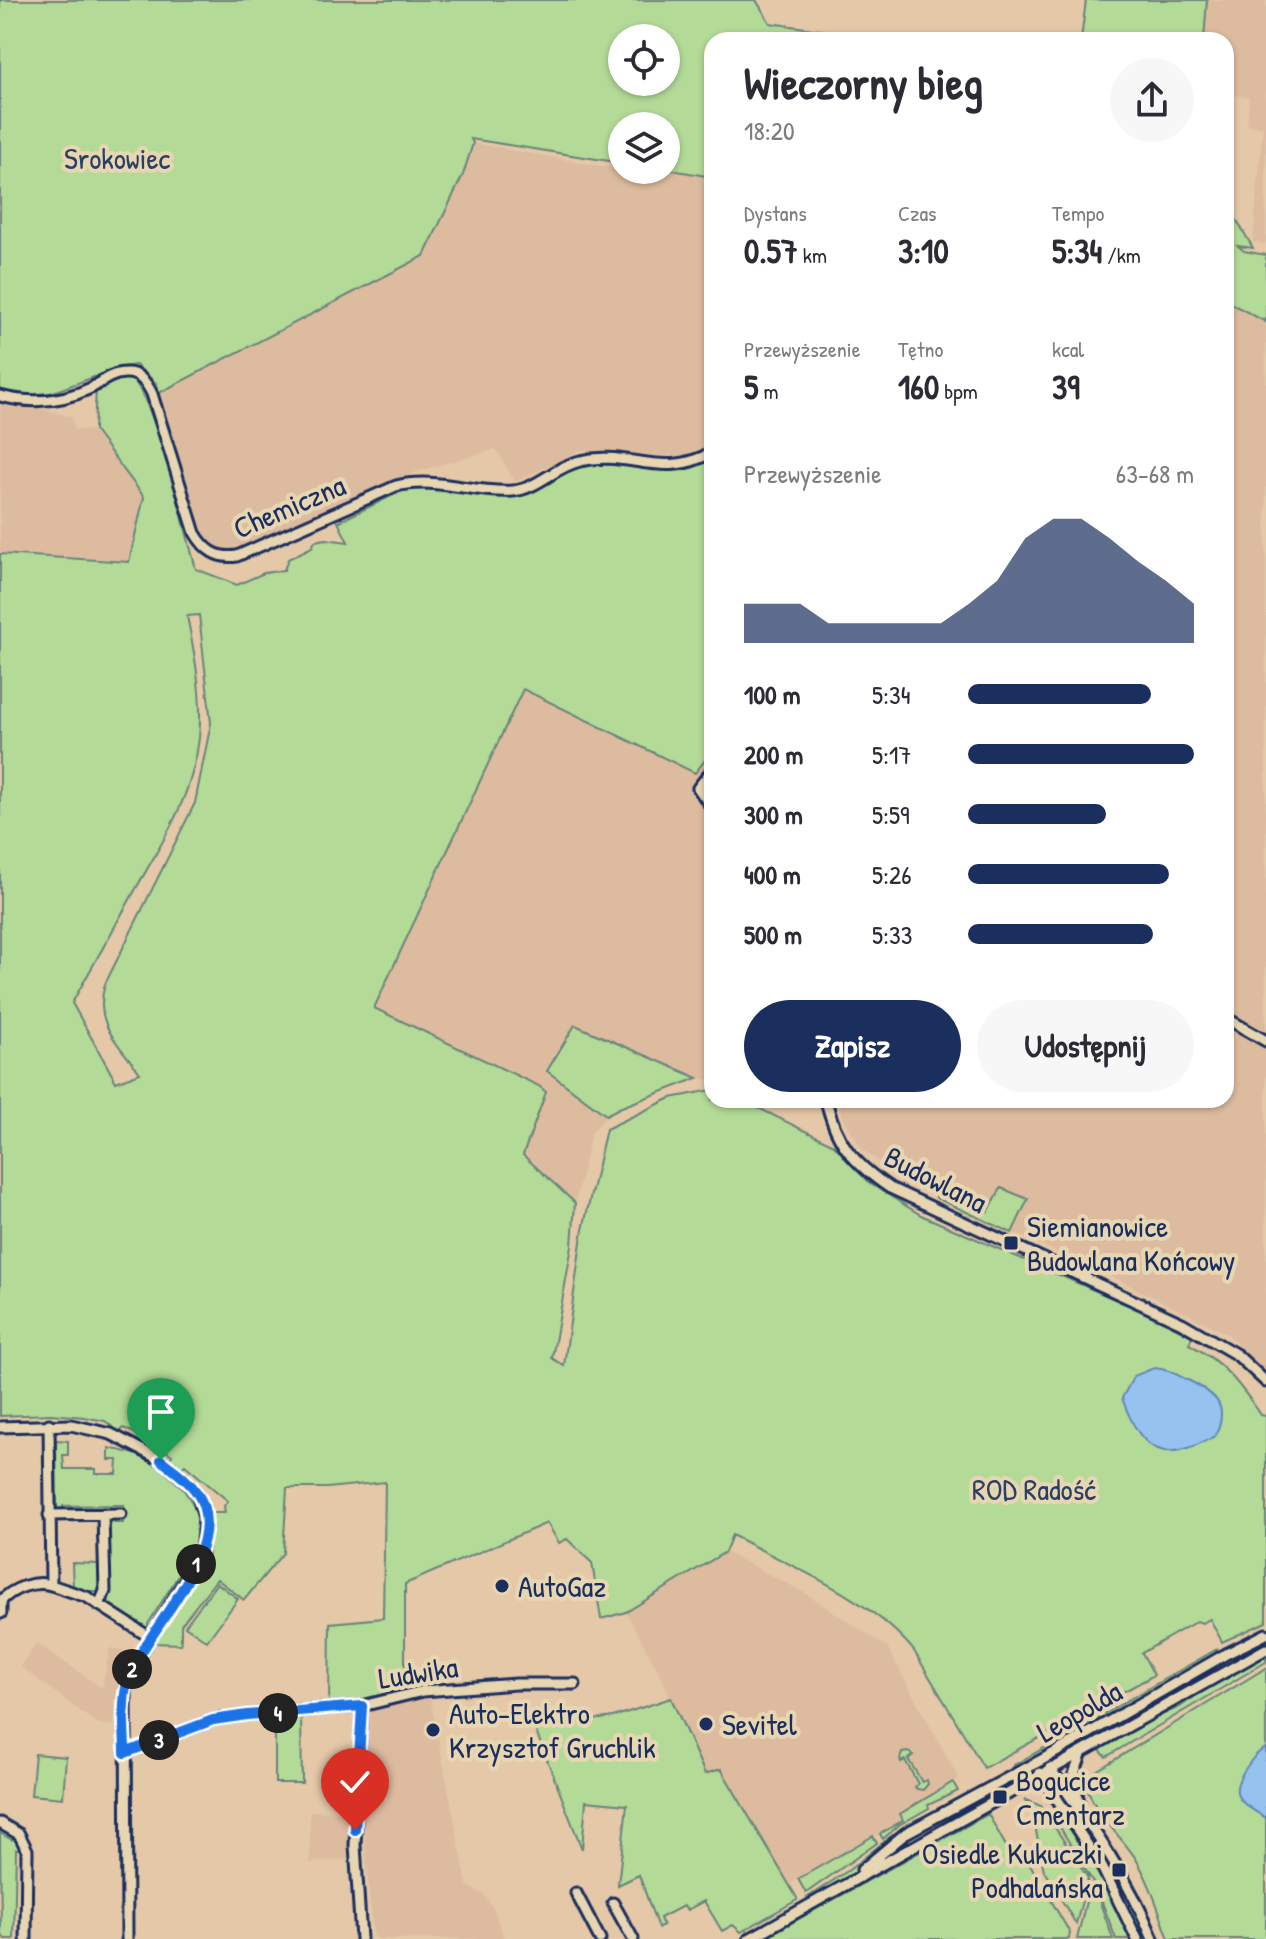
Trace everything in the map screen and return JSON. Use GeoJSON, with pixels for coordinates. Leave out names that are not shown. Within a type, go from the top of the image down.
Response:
{"type":"FeatureCollection","features":[{"type":"Feature","properties":{"kind":"street","name":"Chemiczna"},"geometry":{"type":"LineString","coordinates":[[0,396],[37,401],[58,399],[120,373],[131,373],[142,378],[152,394],[195,533],[207,549],[221,557],[237,556],[411,482],[434,481],[515,491],[579,461],[606,459],[672,466],[690,463],[704,456]]}},
{"type":"Feature","properties":{"kind":"street"},"geometry":{"type":"LineString","coordinates":[[704,780],[698,788],[704,797]]}},
{"type":"Feature","properties":{"kind":"street"},"geometry":{"type":"LineString","coordinates":[[1234,1023],[1266,1041]]}},
{"type":"Feature","properties":{"kind":"street","name":"Budowlana"},"geometry":{"type":"LineString","coordinates":[[828,1108],[832,1124],[849,1154],[866,1172],[890,1188],[1182,1323],[1228,1349],[1266,1382]]}},
{"type":"Feature","properties":{"kind":"street"},"geometry":{"type":"LineString","coordinates":[[0,1427],[49,1424],[88,1428],[121,1437],[161,1460],[183,1478],[197,1493],[204,1518],[201,1553],[131,1671],[126,1685],[127,1939]]}},
{"type":"Feature","properties":{"kind":"street"},"geometry":{"type":"LineString","coordinates":[[49,1424],[51,1585]]}},
{"type":"Feature","properties":{"kind":"street"},"geometry":{"type":"LineString","coordinates":[[99,1605],[105,1591],[103,1514]]}},
{"type":"Feature","properties":{"kind":"street"},"geometry":{"type":"LineString","coordinates":[[49,1515],[121,1514]]}},
{"type":"Feature","properties":{"kind":"street"},"geometry":{"type":"LineString","coordinates":[[1,1613],[1,1601],[6,1596],[35,1582],[87,1597],[151,1638]]}},
{"type":"Feature","properties":{"kind":"street","name":"Leopolda"},"geometry":{"type":"LineString","coordinates":[[840,1889],[906,1833],[1266,1634]]}},
{"type":"Feature","properties":{"kind":"street","name":"Leopolda"},"geometry":{"type":"LineString","coordinates":[[749,1939],[1266,1649]]}},
{"type":"Feature","properties":{"kind":"street"},"geometry":{"type":"LineString","coordinates":[[1226,1654],[1233,1667]]}},
{"type":"Feature","properties":{"kind":"street","name":"Ludwika"},"geometry":{"type":"LineString","coordinates":[[125,1753],[213,1720],[362,1706],[423,1691],[516,1684],[575,1684]]}},
{"type":"Feature","properties":{"kind":"street"},"geometry":{"type":"LineString","coordinates":[[361,1939],[355,1845],[362,1706]]}},
{"type":"Feature","properties":{"kind":"street"},"geometry":{"type":"LineString","coordinates":[[1083,1753],[1074,1771],[1073,1784],[1087,1819]]}},
{"type":"Feature","properties":{"kind":"street"},"geometry":{"type":"LineString","coordinates":[[1040,1761],[1052,1770],[1087,1819],[1125,1881],[1153,1939]]}},
{"type":"Feature","properties":{"kind":"street"},"geometry":{"type":"LineString","coordinates":[[1040,1761],[1042,1776],[1102,1867],[1137,1939]]}},
{"type":"Feature","properties":{"kind":"street"},"geometry":{"type":"LineString","coordinates":[[0,1823],[19,1834],[27,1850],[26,1939]]}},
{"type":"Feature","properties":{"kind":"street"},"geometry":{"type":"LineString","coordinates":[[576,1893],[600,1939]]}},
{"type":"Feature","properties":{"kind":"street"},"geometry":{"type":"LineString","coordinates":[[613,1903],[633,1939]]}},
{"type":"Feature","properties":{"kind":"shaded area"},"geometry":{"type":"Polygon","coordinates":[[[1201,0],[1266,0],[1266,244],[1253,242],[1263,126],[1247,125],[1249,97],[1234,95],[1234,32],[1198,32],[1201,0]]]}},
{"type":"Feature","properties":{"kind":"shaded area"},"geometry":{"type":"Polygon","coordinates":[[[473,143],[608,167],[608,184],[680,184],[680,171],[704,172],[704,446],[685,457],[580,450],[515,482],[496,449],[416,472],[253,546],[215,552],[205,537],[175,452],[159,393],[424,256],[463,175],[473,143]]]}},
{"type":"Feature","properties":{"kind":"shaded area"},"geometry":{"type":"Polygon","coordinates":[[[1234,305],[1266,322],[1266,1373],[1226,1333],[1121,1281],[936,1198],[897,1175],[863,1150],[840,1108],[1234,1108],[1234,305]]]}},
{"type":"Feature","properties":{"kind":"shaded area"},"geometry":{"type":"Polygon","coordinates":[[[0,396],[72,417],[74,430],[94,430],[144,497],[129,562],[0,554],[0,396]]]}},
{"type":"Feature","properties":{"kind":"shaded area"},"geometry":{"type":"Polygon","coordinates":[[[523,689],[695,773],[704,761],[704,1079],[698,1078],[606,1115],[591,1133],[575,1203],[374,1008],[523,689]]]}},
{"type":"Feature","properties":{"kind":"shaded area"},"geometry":{"type":"Polygon","coordinates":[[[725,1552],[800,1590],[887,1647],[959,1779],[900,1813],[903,1820],[789,1884],[721,1770],[705,1775],[660,1674],[626,1612],[725,1552]]]}},
{"type":"Feature","properties":{"kind":"shaded area"},"geometry":{"type":"Polygon","coordinates":[[[37,1643],[102,1688],[110,1648],[126,1651],[113,1726],[96,1723],[21,1667],[37,1643]]]}},
{"type":"Feature","properties":{"kind":"shaded area"},"geometry":{"type":"Polygon","coordinates":[[[430,1697],[467,1885],[484,1895],[495,1912],[504,1939],[377,1939],[373,1934],[363,1821],[368,1717],[373,1709],[430,1697]]]}},
{"type":"Feature","properties":{"kind":"shaded area"},"geometry":{"type":"Polygon","coordinates":[[[310,1811],[351,1812],[350,1859],[310,1863],[310,1811]]]}},
{"type":"Feature","properties":{"kind":"green space","name":"Srokowiec"},"geometry":{"type":"Polygon","coordinates":[[[0,0],[756,0],[770,23],[834,32],[704,32],[704,176],[680,171],[680,112],[608,112],[608,161],[471,139],[473,143],[463,175],[424,256],[159,393],[156,383],[136,365],[121,367],[37,398],[0,391],[0,0]]]}},
{"type":"Feature","properties":{"kind":"green space"},"geometry":{"type":"Polygon","coordinates":[[[1086,0],[1207,0],[1205,32],[1082,32],[1086,0]]]}},
{"type":"Feature","properties":{"kind":"green space"},"geometry":{"type":"Polygon","coordinates":[[[1234,216],[1253,248],[1238,246],[1244,251],[1266,255],[1266,322],[1234,305],[1234,216]]]}},
{"type":"Feature","properties":{"kind":"green space","name":"ROD Radość"},"geometry":{"type":"Polygon","coordinates":[[[129,376],[138,387],[158,434],[196,569],[237,585],[264,573],[284,570],[288,559],[312,547],[315,541],[348,542],[338,522],[410,487],[437,486],[518,494],[577,466],[598,463],[690,469],[704,461],[704,761],[695,773],[523,689],[374,1008],[546,1092],[523,1155],[575,1203],[572,1246],[552,1358],[564,1366],[582,1234],[606,1129],[671,1098],[704,1092],[704,1108],[758,1108],[834,1145],[869,1183],[921,1215],[1158,1318],[1192,1336],[1189,1344],[1221,1366],[1238,1383],[1261,1415],[1266,1416],[1266,1622],[1222,1642],[1210,1619],[1202,1623],[1197,1621],[1142,1653],[1154,1675],[984,1768],[914,1651],[876,1615],[829,1585],[732,1535],[725,1552],[626,1612],[601,1619],[592,1563],[567,1539],[559,1543],[547,1523],[405,1584],[405,1688],[361,1700],[329,1703],[330,1623],[383,1618],[385,1482],[327,1488],[287,1488],[283,1553],[244,1600],[217,1579],[181,1625],[181,1644],[153,1643],[206,1555],[208,1518],[212,1513],[225,1513],[224,1506],[228,1501],[185,1465],[180,1470],[169,1461],[172,1455],[146,1438],[123,1428],[120,1433],[105,1421],[51,1414],[0,1416],[0,554],[129,562],[144,497],[94,430],[96,389],[129,376]],[[199,615],[187,616],[200,708],[199,738],[191,778],[168,833],[72,1003],[116,1082],[140,1073],[105,1022],[102,998],[105,984],[195,803],[211,723],[199,615]]]}},
{"type":"Feature","properties":{"kind":"green space"},"geometry":{"type":"Polygon","coordinates":[[[575,1025],[698,1078],[606,1115],[547,1071],[575,1025]]]}},
{"type":"Feature","properties":{"kind":"green space"},"geometry":{"type":"Polygon","coordinates":[[[1001,1188],[1028,1199],[1012,1233],[936,1198],[937,1193],[943,1192],[954,1197],[957,1190],[965,1193],[968,1203],[988,1212],[1001,1188]]]}},
{"type":"Feature","properties":{"kind":"green space"},"geometry":{"type":"Polygon","coordinates":[[[56,1440],[68,1441],[68,1455],[63,1455],[64,1469],[96,1469],[96,1474],[117,1474],[118,1460],[109,1460],[109,1448],[146,1458],[178,1484],[194,1507],[198,1531],[192,1558],[148,1624],[148,1629],[109,1603],[107,1527],[115,1518],[115,1523],[123,1523],[124,1505],[63,1506],[62,1512],[57,1510],[56,1440]]]}},
{"type":"Feature","properties":{"kind":"green space"},"geometry":{"type":"Polygon","coordinates":[[[72,1563],[99,1564],[101,1585],[98,1591],[73,1588],[72,1563]]]}},
{"type":"Feature","properties":{"kind":"green space"},"geometry":{"type":"Polygon","coordinates":[[[217,1583],[238,1599],[207,1641],[185,1626],[217,1583]]]}},
{"type":"Feature","properties":{"kind":"green space"},"geometry":{"type":"Polygon","coordinates":[[[1217,1649],[1215,1654],[1086,1727],[1086,1724],[1217,1649]]]}},
{"type":"Feature","properties":{"kind":"green space"},"geometry":{"type":"Polygon","coordinates":[[[1266,1653],[1266,1662],[1106,1757],[1099,1749],[1180,1707],[1212,1684],[1266,1653]]]}},
{"type":"Feature","properties":{"kind":"green space"},"geometry":{"type":"Polygon","coordinates":[[[1225,1661],[1221,1669],[1135,1718],[1170,1690],[1225,1661]]]}},
{"type":"Feature","properties":{"kind":"green space"},"geometry":{"type":"Polygon","coordinates":[[[1266,1668],[1266,1939],[1169,1939],[1141,1869],[1090,1796],[1088,1776],[1266,1668]]]}},
{"type":"Feature","properties":{"kind":"green space"},"geometry":{"type":"Polygon","coordinates":[[[671,1698],[705,1774],[721,1769],[797,1898],[741,1932],[733,1925],[722,1931],[704,1901],[687,1910],[683,1906],[660,1918],[663,1925],[658,1928],[639,1875],[618,1885],[627,1805],[586,1801],[582,1849],[535,1729],[613,1717],[671,1698]]]}},
{"type":"Feature","properties":{"kind":"green space"},"geometry":{"type":"Polygon","coordinates":[[[301,1716],[302,1783],[275,1783],[275,1718],[301,1716]]]}},
{"type":"Feature","properties":{"kind":"green space"},"geometry":{"type":"Polygon","coordinates":[[[1076,1730],[1080,1731],[1013,1770],[1014,1765],[1076,1730]]]}},
{"type":"Feature","properties":{"kind":"green space"},"geometry":{"type":"Polygon","coordinates":[[[902,1753],[913,1755],[908,1759],[922,1782],[927,1780],[928,1784],[923,1790],[915,1787],[918,1784],[905,1760],[901,1762],[902,1753]]]}},
{"type":"Feature","properties":{"kind":"green space"},"geometry":{"type":"Polygon","coordinates":[[[35,1754],[66,1757],[63,1798],[31,1795],[35,1754]]]}},
{"type":"Feature","properties":{"kind":"green space"},"geometry":{"type":"Polygon","coordinates":[[[953,1782],[958,1791],[928,1805],[929,1808],[899,1825],[883,1839],[880,1834],[903,1820],[900,1814],[953,1782]]]}},
{"type":"Feature","properties":{"kind":"green space"},"geometry":{"type":"Polygon","coordinates":[[[1024,1799],[1041,1806],[1088,1878],[1076,1924],[1044,1871],[1031,1806],[1024,1799]]]}},
{"type":"Feature","properties":{"kind":"green space"},"geometry":{"type":"Polygon","coordinates":[[[1058,1807],[1111,1891],[1129,1939],[1116,1939],[1097,1889],[1055,1819],[1054,1812],[1058,1807]]]}},
{"type":"Feature","properties":{"kind":"green space"},"geometry":{"type":"Polygon","coordinates":[[[988,1814],[1011,1855],[1031,1866],[1070,1933],[1069,1939],[762,1939],[988,1814]]]}},
{"type":"Feature","properties":{"kind":"green space"},"geometry":{"type":"Polygon","coordinates":[[[919,1818],[848,1878],[819,1895],[808,1897],[849,1870],[901,1828],[919,1818]]]}},
{"type":"Feature","properties":{"kind":"green space"},"geometry":{"type":"Polygon","coordinates":[[[0,1833],[12,1840],[16,1835],[25,1849],[16,1849],[14,1939],[5,1939],[1,1934],[0,1833]]]}},
{"type":"Feature","properties":{"kind":"green space"},"geometry":{"type":"Polygon","coordinates":[[[873,1836],[877,1843],[806,1893],[798,1879],[873,1836]]]}},
{"type":"Feature","properties":{"kind":"green space"},"geometry":{"type":"Polygon","coordinates":[[[1106,1865],[1141,1919],[1144,1939],[1106,1865]]]}},
{"type":"Feature","properties":{"kind":"green space"},"geometry":{"type":"Polygon","coordinates":[[[1090,1885],[1099,1900],[1113,1939],[1077,1939],[1090,1885]]]}},
{"type":"Feature","properties":{"kind":"water"},"geometry":{"type":"Polygon","coordinates":[[[1154,1368],[1177,1375],[1213,1396],[1221,1409],[1215,1436],[1181,1450],[1168,1451],[1147,1442],[1130,1417],[1122,1398],[1134,1376],[1154,1368]]]}},
{"type":"Feature","properties":{"kind":"water"},"geometry":{"type":"Polygon","coordinates":[[[1266,1748],[1266,1818],[1242,1802],[1237,1790],[1241,1775],[1257,1753],[1266,1748]]]}},
{"type":"Feature","properties":{"kind":"place","name":"Siemianowice Budowlana Końcowy"},"geometry":{"type":"Point","coordinates":[1011,1243]}},
{"type":"Feature","properties":{"kind":"place","name":"AutoGaz"},"geometry":{"type":"Point","coordinates":[502,1586]}},
{"type":"Feature","properties":{"kind":"place","name":"Sevitel"},"geometry":{"type":"Point","coordinates":[706,1724]}},
{"type":"Feature","properties":{"kind":"place","name":"Auto-Elektro Krzysztof Gruchlik"},"geometry":{"type":"Point","coordinates":[433,1730]}},
{"type":"Feature","properties":{"kind":"place","name":"Bogucice Cmentarz"},"geometry":{"type":"Point","coordinates":[1000,1797]}},
{"type":"Feature","properties":{"kind":"place","name":"Osiedle Kukuczki Podhalańska"},"geometry":{"type":"Point","coordinates":[1119,1870]}},
{"type":"Feature","properties":{"kind":"route"},"geometry":{"type":"LineString","coordinates":[[161,1460],[197,1493],[204,1518],[203,1543],[194,1568],[131,1671],[124,1702],[125,1753],[213,1720],[362,1706],[355,1830]]}}]}
